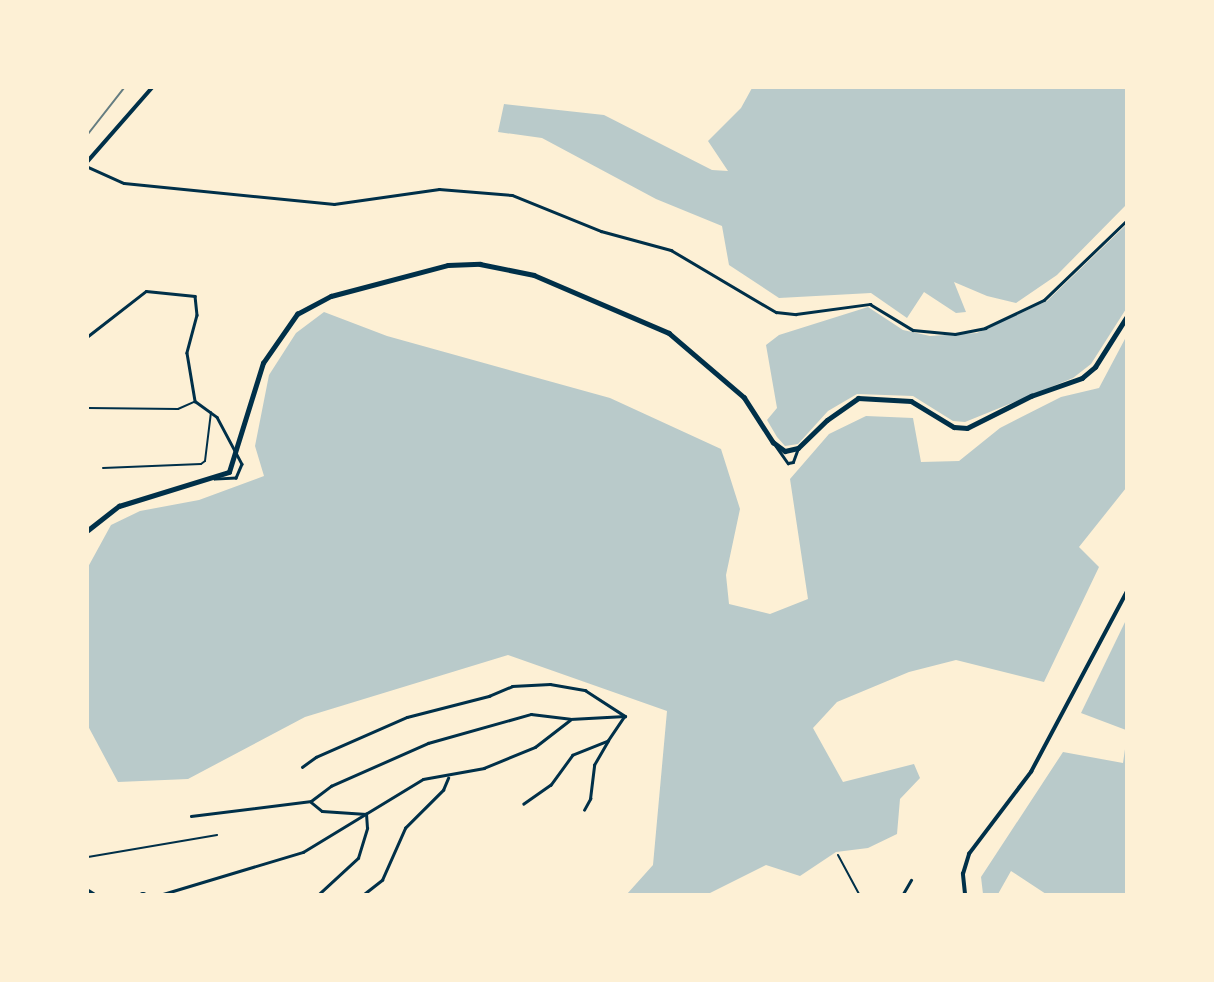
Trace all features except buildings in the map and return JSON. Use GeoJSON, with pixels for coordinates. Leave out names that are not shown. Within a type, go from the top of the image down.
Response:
{"type":"FeatureCollection","features":[{"type":"Feature","properties":{"kind":"main road"},"geometry":{"type":"LineString","coordinates":[[88,161],[152,88]]}},
{"type":"Feature","properties":{"kind":"main road"},"geometry":{"type":"LineString","coordinates":[[88,530],[127,503],[215,479],[229,472],[237,454],[263,363],[297,314],[331,296],[447,265],[480,264],[534,275],[669,332],[744,397],[776,446],[789,451],[798,448],[827,419],[858,398],[911,401],[954,427],[967,428],[1031,396],[1082,378],[1095,367],[1126,318]]}},
{"type":"Feature","properties":{"kind":"main road"},"geometry":{"type":"LineString","coordinates":[[965,894],[963,874],[970,854],[1031,772],[1126,593]]}},
{"type":"Feature","properties":{"kind":"main road"},"geometry":{"type":"LineString","coordinates":[[88,891],[93,894]]}},
{"type":"Feature","properties":{"kind":"street"},"geometry":{"type":"LineString","coordinates":[[88,167],[124,183],[334,204],[439,189],[512,195],[601,231],[671,250],[776,312],[796,314],[870,304],[905,327],[955,334],[985,328],[1044,300],[1126,221]]}},
{"type":"Feature","properties":{"kind":"street"},"geometry":{"type":"LineString","coordinates":[[88,336],[133,297],[146,291],[195,296],[197,315],[187,353],[195,401],[211,411],[242,464],[239,475],[228,481],[215,479]]}},
{"type":"Feature","properties":{"kind":"street"},"geometry":{"type":"LineString","coordinates":[[776,446],[788,463],[793,462],[798,448]]}},
{"type":"Feature","properties":{"kind":"street"},"geometry":{"type":"LineString","coordinates":[[302,767],[316,757],[407,717],[471,702],[512,686],[550,684],[585,690],[623,715]]}},
{"type":"Feature","properties":{"kind":"street"},"geometry":{"type":"LineString","coordinates":[[191,816],[311,801],[331,786],[428,743],[531,714],[570,719],[623,715]]}},
{"type":"Feature","properties":{"kind":"street"},"geometry":{"type":"LineString","coordinates":[[584,810],[590,799],[594,765],[623,715]]}},
{"type":"Feature","properties":{"kind":"street"},"geometry":{"type":"LineString","coordinates":[[163,894],[303,852],[435,774],[448,778],[535,747],[570,719]]}},
{"type":"Feature","properties":{"kind":"street"},"geometry":{"type":"LineString","coordinates":[[524,804],[551,785],[573,755],[608,741]]}},
{"type":"Feature","properties":{"kind":"street"},"geometry":{"type":"LineString","coordinates":[[364,894],[382,880],[405,828],[443,790],[448,778]]}},
{"type":"Feature","properties":{"kind":"street"},"geometry":{"type":"LineString","coordinates":[[311,801],[322,811],[366,814]]}},
{"type":"Feature","properties":{"kind":"street"},"geometry":{"type":"LineString","coordinates":[[319,894],[358,858],[367,828],[366,814]]}},
{"type":"Feature","properties":{"kind":"street"},"geometry":{"type":"LineString","coordinates":[[902,894],[911,880]]}},
{"type":"Feature","properties":{"kind":"lane"},"geometry":{"type":"LineString","coordinates":[[88,408],[178,409],[195,401]]}},
{"type":"Feature","properties":{"kind":"lane"},"geometry":{"type":"LineString","coordinates":[[103,468],[201,464],[205,460],[211,411]]}},
{"type":"Feature","properties":{"kind":"lane"},"geometry":{"type":"LineString","coordinates":[[88,857],[217,835]]}},
{"type":"Feature","properties":{"kind":"lane"},"geometry":{"type":"LineString","coordinates":[[838,855],[859,894]]}},
{"type":"Feature","properties":{"kind":"shaded area"},"geometry":{"type":"Polygon","coordinates":[[[752,88],[1126,88],[1126,205],[1057,275],[1016,303],[987,296],[954,282],[966,312],[956,313],[924,292],[907,318],[871,293],[779,298],[729,265],[722,226],[656,199],[542,138],[498,132],[504,104],[604,115],[712,170],[728,171],[708,141],[741,108],[752,88]]]}},
{"type":"Feature","properties":{"kind":"shaded area"},"geometry":{"type":"Polygon","coordinates":[[[1126,225],[1126,309],[1091,364],[1073,378],[965,422],[953,421],[913,396],[857,394],[828,411],[798,444],[785,446],[767,420],[777,408],[766,345],[779,335],[868,307],[903,330],[930,336],[977,333],[1047,301],[1126,225]]]}},
{"type":"Feature","properties":{"kind":"shaded area"},"geometry":{"type":"Polygon","coordinates":[[[324,312],[387,336],[610,398],[721,449],[740,509],[726,575],[729,604],[770,614],[808,599],[790,479],[829,434],[866,416],[913,418],[921,462],[959,461],[1000,428],[1061,397],[1099,388],[1126,337],[1126,488],[1079,547],[1099,567],[1044,682],[956,660],[909,672],[837,702],[813,728],[843,782],[914,764],[920,778],[900,799],[897,834],[868,848],[836,852],[800,876],[766,865],[708,894],[627,894],[653,865],[667,711],[508,655],[305,717],[188,779],[118,782],[88,726],[88,567],[111,525],[140,511],[199,500],[264,476],[255,446],[269,375],[296,333],[324,312]]]}},
{"type":"Feature","properties":{"kind":"shaded area"},"geometry":{"type":"Polygon","coordinates":[[[1126,620],[1126,730],[1081,713],[1126,620]]]}},
{"type":"Feature","properties":{"kind":"shaded area"},"geometry":{"type":"Polygon","coordinates":[[[1126,742],[1126,894],[1046,894],[1011,871],[998,894],[983,894],[981,877],[1063,752],[1123,763],[1126,742]]]}},
{"type":"Feature","properties":{"kind":"railway"},"geometry":{"type":"LineString","coordinates":[[88,134],[124,88]]}}]}
